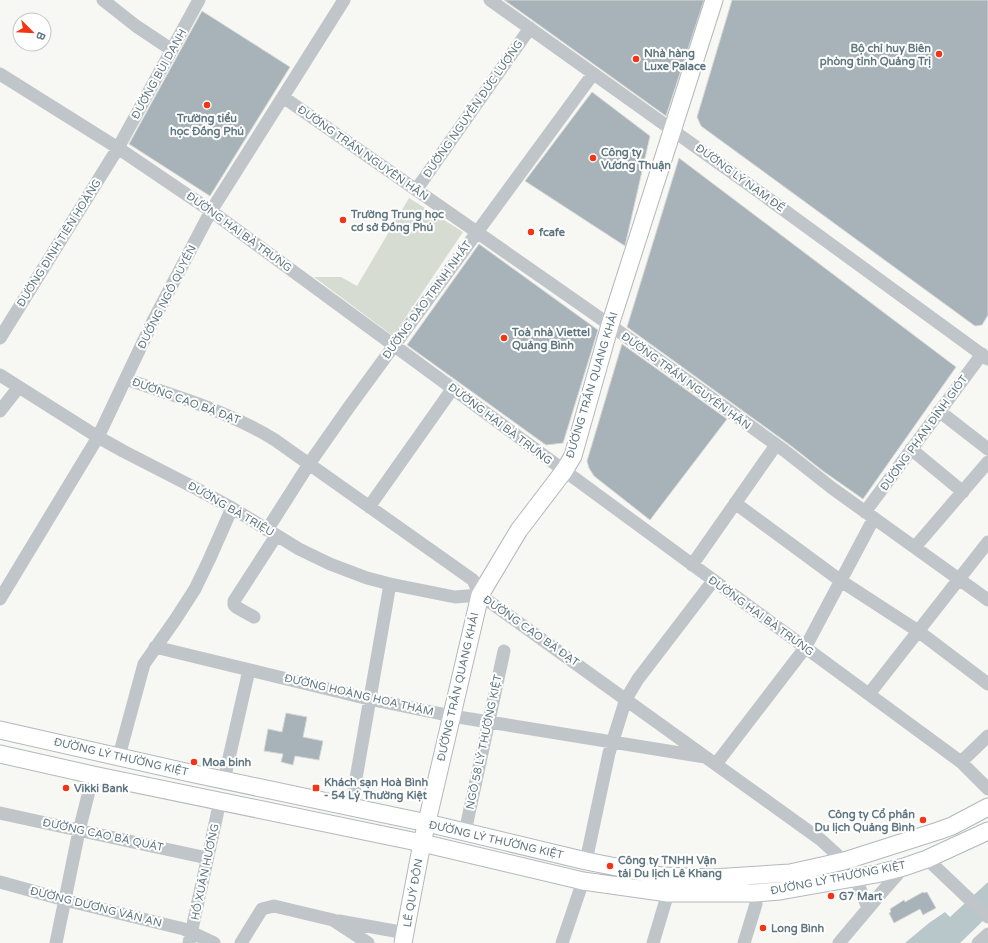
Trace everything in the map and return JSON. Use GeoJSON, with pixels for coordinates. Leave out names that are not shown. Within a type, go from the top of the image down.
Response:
{"type":"FeatureCollection","features":[{"type":"Feature","properties":{"kind":"main road","name":"ĐƯỜNG TRẦN QUANG KHẢI"},"geometry":{"type":"LineString","coordinates":[[422,844],[480,595],[519,530],[564,471],[573,456],[610,325],[714,0]]}},
{"type":"Feature","properties":{"kind":"main road","name":"ĐƯỜNG LÝ THƯỜNG KIỆT"},"geometry":{"type":"LineString","coordinates":[[0,730],[190,773],[427,823],[586,861],[662,876],[712,878],[790,872],[844,861],[952,826],[988,807]]}},
{"type":"Feature","properties":{"kind":"main road","name":"ĐƯỜNG LÝ THƯỜNG KIỆT"},"geometry":{"type":"LineString","coordinates":[[0,754],[422,844],[583,881],[668,893],[754,893],[780,891],[855,877],[904,867],[927,859],[988,831]]}},
{"type":"Feature","properties":{"kind":"main road"},"geometry":{"type":"LineString","coordinates":[[185,794],[190,773]]}},
{"type":"Feature","properties":{"kind":"main road"},"geometry":{"type":"LineString","coordinates":[[220,801],[224,780]]}},
{"type":"Feature","properties":{"kind":"main road"},"geometry":{"type":"LineString","coordinates":[[912,839],[927,859]]}},
{"type":"Feature","properties":{"kind":"main road","name":"LÊ QUÝ ĐÔN"},"geometry":{"type":"LineString","coordinates":[[405,938],[422,844]]}},
{"type":"Feature","properties":{"kind":"street"},"geometry":{"type":"LineString","coordinates":[[103,0],[136,26],[172,50]]}},
{"type":"Feature","properties":{"kind":"street","name":"ĐƯỜNG BÙI DANH"},"geometry":{"type":"LineString","coordinates":[[118,148],[200,0]]}},
{"type":"Feature","properties":{"kind":"street","name":"ĐƯỜNG NGÔ QUYỀN"},"geometry":{"type":"LineString","coordinates":[[0,599],[98,437],[153,321],[211,211],[344,0]]}},
{"type":"Feature","properties":{"kind":"street","name":"ĐƯỜNG LÝ NAM ĐẾ"},"geometry":{"type":"LineString","coordinates":[[490,0],[985,357]]}},
{"type":"Feature","properties":{"kind":"street","name":"ĐƯỜNG NGUYỄN ĐỨC LƯỢNG"},"geometry":{"type":"LineString","coordinates":[[416,190],[530,28]]}},
{"type":"Feature","properties":{"kind":"street","name":"ĐƯỜNG HAI BÀ TRƯNG"},"geometry":{"type":"LineString","coordinates":[[0,74],[118,148],[211,211],[961,762],[988,789]]}},
{"type":"Feature","properties":{"kind":"street","name":"ĐƯỜNG ĐÀO TRINH NHẤT"},"geometry":{"type":"LineString","coordinates":[[254,617],[236,607],[234,605],[234,601],[309,464],[394,345],[593,74]]}},
{"type":"Feature","properties":{"kind":"street","name":"ĐƯỜNG TRẦN NGUYÊN HÃN"},"geometry":{"type":"LineString","coordinates":[[284,97],[610,325],[988,600]]}},
{"type":"Feature","properties":{"kind":"street","name":"ĐƯỜNG ĐINH TIÊN HOÀNG"},"geometry":{"type":"LineString","coordinates":[[0,338],[118,148]]}},
{"type":"Feature","properties":{"kind":"street","name":"ĐƯỜNG PHAN ĐÌNH GIÓT"},"geometry":{"type":"LineString","coordinates":[[712,760],[805,648],[841,581],[870,515],[911,449],[939,411],[985,357]]}},
{"type":"Feature","properties":{"kind":"street","name":"ĐƯỜNG BÀ TRIỆU"},"geometry":{"type":"LineString","coordinates":[[0,375],[18,388],[98,437],[232,508],[271,533],[330,564],[367,578],[390,584],[455,597],[480,595]]}},
{"type":"Feature","properties":{"kind":"street","name":"ĐƯỜNG CAO BÁ ĐẠT"},"geometry":{"type":"LineString","coordinates":[[126,379],[229,415],[258,429],[473,580],[480,595],[712,760],[821,840],[844,861]]}},
{"type":"Feature","properties":{"kind":"street"},"geometry":{"type":"LineString","coordinates":[[0,411],[18,388]]}},
{"type":"Feature","properties":{"kind":"street"},"geometry":{"type":"LineString","coordinates":[[369,507],[453,388]]}},
{"type":"Feature","properties":{"kind":"street"},"geometry":{"type":"LineString","coordinates":[[939,411],[988,449]]}},
{"type":"Feature","properties":{"kind":"street"},"geometry":{"type":"LineString","coordinates":[[692,565],[776,445]]}},
{"type":"Feature","properties":{"kind":"street"},"geometry":{"type":"LineString","coordinates":[[911,449],[963,492]]}},
{"type":"Feature","properties":{"kind":"street"},"geometry":{"type":"LineString","coordinates":[[915,548],[988,462]]}},
{"type":"Feature","properties":{"kind":"street"},"geometry":{"type":"LineString","coordinates":[[736,503],[841,581],[918,631],[988,684]]}},
{"type":"Feature","properties":{"kind":"street"},"geometry":{"type":"LineString","coordinates":[[120,756],[144,664],[175,620],[194,589],[209,560],[232,508]]}},
{"type":"Feature","properties":{"kind":"street"},"geometry":{"type":"LineString","coordinates":[[869,694],[988,542]]}},
{"type":"Feature","properties":{"kind":"street"},"geometry":{"type":"LineString","coordinates":[[586,861],[612,743],[626,699],[638,679],[714,581]]}},
{"type":"Feature","properties":{"kind":"street"},"geometry":{"type":"LineString","coordinates":[[351,807],[390,584]]}},
{"type":"Feature","properties":{"kind":"street","name":"ĐƯỜNG HOÀNG HOA THÁM"},"geometry":{"type":"LineString","coordinates":[[155,647],[369,699],[452,716],[712,760]]}},
{"type":"Feature","properties":{"kind":"street","name":"NGÕ 58 LÝ THƯỜNG KIỆT"},"geometry":{"type":"LineString","coordinates":[[465,832],[504,651]]}},
{"type":"Feature","properties":{"kind":"street"},"geometry":{"type":"LineString","coordinates":[[224,780],[249,670]]}},
{"type":"Feature","properties":{"kind":"street"},"geometry":{"type":"LineString","coordinates":[[961,762],[988,736]]}},
{"type":"Feature","properties":{"kind":"street"},"geometry":{"type":"LineString","coordinates":[[56,943],[79,831],[93,775]]}},
{"type":"Feature","properties":{"kind":"street","name":"HỒ XUÂN HƯƠNG"},"geometry":{"type":"LineString","coordinates":[[190,938],[220,801]]}},
{"type":"Feature","properties":{"kind":"street","name":"ĐƯỜNG CAO BÁ QUÁT"},"geometry":{"type":"LineString","coordinates":[[0,813],[207,858]]}},
{"type":"Feature","properties":{"kind":"street"},"geometry":{"type":"LineString","coordinates":[[927,859],[988,917]]}},
{"type":"Feature","properties":{"kind":"street"},"geometry":{"type":"LineString","coordinates":[[839,943],[904,867]]}},
{"type":"Feature","properties":{"kind":"street"},"geometry":{"type":"LineString","coordinates":[[855,877],[868,908]]}},
{"type":"Feature","properties":{"kind":"street"},"geometry":{"type":"LineString","coordinates":[[562,943],[583,881]]}},
{"type":"Feature","properties":{"kind":"street","name":"ĐƯỜNG DƯƠNG VĂN AN"},"geometry":{"type":"LineString","coordinates":[[0,882],[172,926],[190,938],[214,943]]}},
{"type":"Feature","properties":{"kind":"street"},"geometry":{"type":"LineString","coordinates":[[653,943],[668,893]]}},
{"type":"Feature","properties":{"kind":"street"},"geometry":{"type":"LineString","coordinates":[[744,943],[756,904],[754,893]]}},
{"type":"Feature","properties":{"kind":"street"},"geometry":{"type":"LineString","coordinates":[[241,943],[262,909],[274,906],[405,938]]}},
{"type":"Feature","properties":{"kind":"street"},"geometry":{"type":"LineString","coordinates":[[333,920],[368,943]]}},
{"type":"Feature","properties":{"kind":"street"},"geometry":{"type":"LineString","coordinates":[[978,943],[988,934]]}},
{"type":"Feature","properties":{"kind":"shaded area"},"geometry":{"type":"Polygon","coordinates":[[[409,198],[463,232],[393,336],[314,277],[341,277],[357,286],[409,198]]]}},
{"type":"Feature","properties":{"kind":"shaded area"},"geometry":{"type":"Polygon","coordinates":[[[988,882],[988,916],[960,943],[905,943],[945,912],[950,917],[988,882]]]}},
{"type":"Feature","properties":{"kind":"building","name":"Nhà hàng Luxe Palace"},"geometry":{"type":"Polygon","coordinates":[[[504,0],[704,0],[666,116],[504,0]]]}},
{"type":"Feature","properties":{"kind":"building"},"geometry":{"type":"Polygon","coordinates":[[[732,0],[988,0],[988,315],[982,325],[975,326],[701,126],[697,117],[732,0]]]}},
{"type":"Feature","properties":{"kind":"building","name":"Trường tiểu học Đồng Phú"},"geometry":{"type":"Polygon","coordinates":[[[202,11],[290,67],[210,196],[129,144],[202,11]]]}},
{"type":"Feature","properties":{"kind":"building","name":"Công ty Vương Thuận"},"geometry":{"type":"Polygon","coordinates":[[[592,92],[650,136],[625,246],[525,181],[592,92]]]}},
{"type":"Feature","properties":{"kind":"building"},"geometry":{"type":"Polygon","coordinates":[[[679,158],[956,367],[863,499],[627,327],[679,158]]]}},
{"type":"Feature","properties":{"kind":"building","name":"Toà nhà Viettel Quảng Bình"},"geometry":{"type":"Polygon","coordinates":[[[479,244],[598,330],[563,443],[546,445],[407,345],[479,244]]]}},
{"type":"Feature","properties":{"kind":"building"},"geometry":{"type":"Polygon","coordinates":[[[622,344],[727,419],[650,520],[594,476],[587,461],[622,344]]]}},
{"type":"Feature","properties":{"kind":"building"},"geometry":{"type":"Polygon","coordinates":[[[286,713],[307,717],[303,737],[323,741],[319,760],[295,756],[293,765],[281,762],[283,754],[264,751],[268,729],[282,732],[286,713]]]}},
{"type":"Feature","properties":{"kind":"building"},"geometry":{"type":"Polygon","coordinates":[[[923,892],[927,892],[936,908],[923,915],[920,909],[894,923],[889,913],[891,912],[890,909],[904,900],[905,902],[923,892]]]}},
{"type":"Feature","properties":{"kind":"place","name":"Bộ chỉ huy Biên phòng tỉnh Quảng Trị"},"geometry":{"type":"Point","coordinates":[939,54]}},
{"type":"Feature","properties":{"kind":"place","name":"Nhà hàng Luxe Palace"},"geometry":{"type":"Point","coordinates":[636,59]}},
{"type":"Feature","properties":{"kind":"place","name":"Trường tiểu học Đồng Phú"},"geometry":{"type":"Point","coordinates":[207,105]}},
{"type":"Feature","properties":{"kind":"place","name":"Công ty Vương Thuận"},"geometry":{"type":"Point","coordinates":[593,158]}},
{"type":"Feature","properties":{"kind":"place","name":"Trường Trung học cơ sở Đồng Phú"},"geometry":{"type":"Point","coordinates":[343,220]}},
{"type":"Feature","properties":{"kind":"place","name":"fcafe"},"geometry":{"type":"Point","coordinates":[531,232]}},
{"type":"Feature","properties":{"kind":"place","name":"Toà nhà Viettel Quảng Bình"},"geometry":{"type":"Point","coordinates":[504,338]}},
{"type":"Feature","properties":{"kind":"place","name":"Moa binh"},"geometry":{"type":"Point","coordinates":[194,762]}},
{"type":"Feature","properties":{"kind":"place","name":"Vikki Bank"},"geometry":{"type":"Point","coordinates":[66,788]}},
{"type":"Feature","properties":{"kind":"place","name":"Khách sạn Hoà Bình - 54 Lý Thường Kiệt"},"geometry":{"type":"Point","coordinates":[316,788]}},
{"type":"Feature","properties":{"kind":"place","name":"Công ty Cổ phần Du lịch Quảng Bình"},"geometry":{"type":"Point","coordinates":[923,820]}},
{"type":"Feature","properties":{"kind":"place","name":"Công ty TNHH Vận tải Du lịch Lê Khang"},"geometry":{"type":"Point","coordinates":[610,866]}},
{"type":"Feature","properties":{"kind":"place","name":"G7 Mart"},"geometry":{"type":"Point","coordinates":[831,896]}},
{"type":"Feature","properties":{"kind":"place","name":"Long Bình"},"geometry":{"type":"Point","coordinates":[763,928]}}]}
